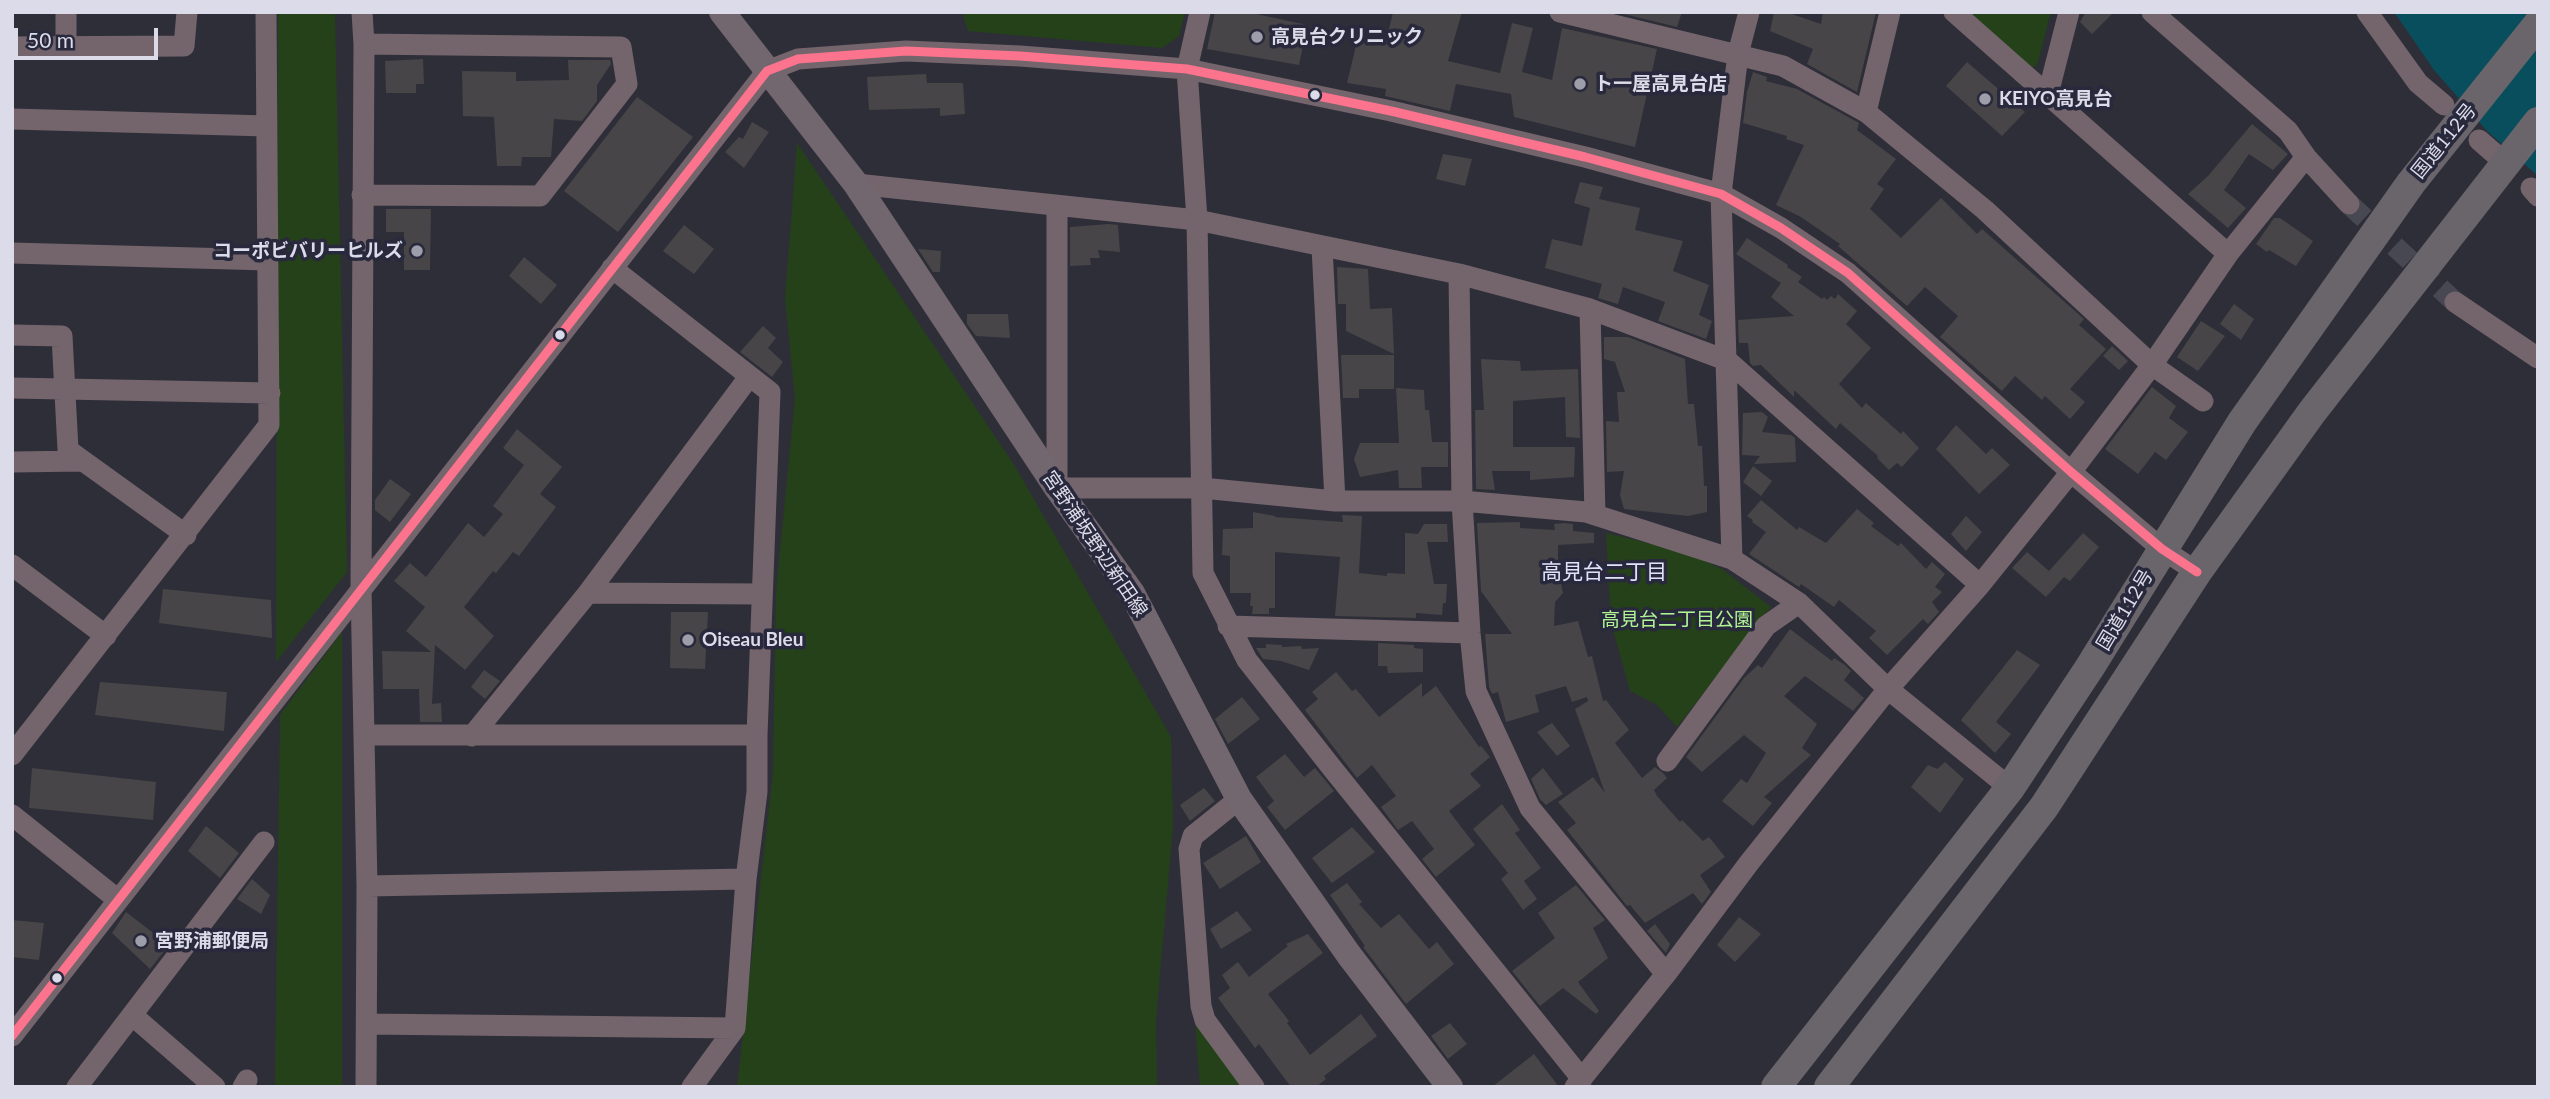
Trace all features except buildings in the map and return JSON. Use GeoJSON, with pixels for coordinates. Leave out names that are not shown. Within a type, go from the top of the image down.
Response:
{"type":"FeatureCollection","features":[{"type":"Feature","properties":{"kind":"highway","name":"国道112号"},"geometry":{"type":"LineString","coordinates":[[1776,1087],[2010,788],[2090,667],[2242,422],[2411,183],[2538,24]]}},
{"type":"Feature","properties":{"kind":"highway","name":"国道112号"},"geometry":{"type":"LineString","coordinates":[[1837,1083],[2044,807],[2197,572],[2312,412],[2538,122]]}},
{"type":"Feature","properties":{"kind":"main road","name":"宮野浦坂野辺新田線"},"geometry":{"type":"LineString","coordinates":[[722,12],[856,184],[1057,488],[1132,593],[1240,799],[1349,955],[1450,1087]]}},
{"type":"Feature","properties":{"kind":"street"},"geometry":{"type":"LineString","coordinates":[[66,12],[66,47]]}},
{"type":"Feature","properties":{"kind":"street"},"geometry":{"type":"LineString","coordinates":[[12,47],[184,46],[187,12]]}},
{"type":"Feature","properties":{"kind":"street"},"geometry":{"type":"LineString","coordinates":[[12,755],[19,733],[106,636],[269,425],[266,12]]}},
{"type":"Feature","properties":{"kind":"street"},"geometry":{"type":"LineString","coordinates":[[362,12],[362,588],[367,886],[366,1087]]}},
{"type":"Feature","properties":{"kind":"street"},"geometry":{"type":"LineString","coordinates":[[1200,12],[1187,69],[1197,220],[1203,573],[1247,660],[1578,1083],[1888,689],[1980,585],[2071,472],[2152,365],[2228,254],[2306,157]]}},
{"type":"Feature","properties":{"kind":"street"},"geometry":{"type":"LineString","coordinates":[[1560,12],[1616,19],[1783,65],[1866,112],[1985,210],[2152,365],[2203,401]]}},
{"type":"Feature","properties":{"kind":"street"},"geometry":{"type":"LineString","coordinates":[[1732,559],[1721,194],[1738,54],[1749,12]]}},
{"type":"Feature","properties":{"kind":"street"},"geometry":{"type":"LineString","coordinates":[[1866,112],[1890,12]]}},
{"type":"Feature","properties":{"kind":"street"},"geometry":{"type":"LineString","coordinates":[[1954,12],[2228,254]]}},
{"type":"Feature","properties":{"kind":"street"},"geometry":{"type":"LineString","coordinates":[[2048,94],[2069,12]]}},
{"type":"Feature","properties":{"kind":"street"},"geometry":{"type":"LineString","coordinates":[[2152,12],[2288,131],[2306,157],[2349,204]]}},
{"type":"Feature","properties":{"kind":"street"},"geometry":{"type":"LineString","coordinates":[[2367,12],[2418,83],[2444,105]]}},
{"type":"Feature","properties":{"kind":"street"},"geometry":{"type":"LineString","coordinates":[[362,195],[541,196],[626,84],[621,47],[364,44]]}},
{"type":"Feature","properties":{"kind":"street"},"geometry":{"type":"LineString","coordinates":[[12,1036],[767,71],[798,59],[906,51],[1187,69],[1430,120],[1585,157],[1721,194],[1781,228],[1848,273],[2071,472],[2162,549],[2197,572]]}},
{"type":"Feature","properties":{"kind":"street"},"geometry":{"type":"LineString","coordinates":[[12,119],[267,126]]}},
{"type":"Feature","properties":{"kind":"street"},"geometry":{"type":"LineString","coordinates":[[856,184],[1197,220],[1459,274],[1590,309],[1728,361],[1980,585]]}},
{"type":"Feature","properties":{"kind":"street"},"geometry":{"type":"LineString","coordinates":[[1057,207],[1057,488],[1202,488],[1335,501],[1462,501],[1586,512],[1732,559],[1799,603],[1888,689],[2010,788]]}},
{"type":"Feature","properties":{"kind":"street"},"geometry":{"type":"LineString","coordinates":[[1322,247],[1335,501]]}},
{"type":"Feature","properties":{"kind":"street"},"geometry":{"type":"LineString","coordinates":[[12,253],[268,260]]}},
{"type":"Feature","properties":{"kind":"street"},"geometry":{"type":"LineString","coordinates":[[611,268],[770,392],[761,594],[757,792],[746,879],[734,1028],[692,1087]]}},
{"type":"Feature","properties":{"kind":"street"},"geometry":{"type":"LineString","coordinates":[[1459,274],[1462,501],[1476,691],[1530,808],[1666,974]]}},
{"type":"Feature","properties":{"kind":"street"},"geometry":{"type":"LineString","coordinates":[[2455,302],[2538,358]]}},
{"type":"Feature","properties":{"kind":"street"},"geometry":{"type":"LineString","coordinates":[[1590,309],[1594,515]]}},
{"type":"Feature","properties":{"kind":"street"},"geometry":{"type":"LineString","coordinates":[[12,335],[62,336],[68,450],[186,535]]}},
{"type":"Feature","properties":{"kind":"street"},"geometry":{"type":"LineString","coordinates":[[472,736],[588,593],[749,377]]}},
{"type":"Feature","properties":{"kind":"street"},"geometry":{"type":"LineString","coordinates":[[12,388],[270,393]]}},
{"type":"Feature","properties":{"kind":"street"},"geometry":{"type":"LineString","coordinates":[[12,462],[83,461]]}},
{"type":"Feature","properties":{"kind":"street"},"geometry":{"type":"LineString","coordinates":[[12,565],[106,636]]}},
{"type":"Feature","properties":{"kind":"street"},"geometry":{"type":"LineString","coordinates":[[588,593],[761,594]]}},
{"type":"Feature","properties":{"kind":"street"},"geometry":{"type":"LineString","coordinates":[[1667,761],[1766,626],[1799,603]]}},
{"type":"Feature","properties":{"kind":"street"},"geometry":{"type":"LineString","coordinates":[[1228,626],[1470,633]]}},
{"type":"Feature","properties":{"kind":"street"},"geometry":{"type":"LineString","coordinates":[[364,734],[757,735]]}},
{"type":"Feature","properties":{"kind":"street"},"geometry":{"type":"LineString","coordinates":[[1240,799],[1193,836],[1189,849],[1201,1006],[1205,1020],[1254,1087]]}},
{"type":"Feature","properties":{"kind":"street"},"geometry":{"type":"LineString","coordinates":[[12,815],[117,899]]}},
{"type":"Feature","properties":{"kind":"street"},"geometry":{"type":"LineString","coordinates":[[77,1087],[264,842]]}},
{"type":"Feature","properties":{"kind":"street"},"geometry":{"type":"LineString","coordinates":[[367,886],[746,879]]}},
{"type":"Feature","properties":{"kind":"street"},"geometry":{"type":"LineString","coordinates":[[132,1015],[215,1087]]}},
{"type":"Feature","properties":{"kind":"street"},"geometry":{"type":"LineString","coordinates":[[367,1024],[734,1028]]}},
{"type":"Feature","properties":{"kind":"green space"},"geometry":{"type":"Polygon","coordinates":[[[278,12],[335,12],[347,572],[276,662],[278,12]]]}},
{"type":"Feature","properties":{"kind":"green space"},"geometry":{"type":"Polygon","coordinates":[[[962,12],[1185,12],[1179,36],[1162,48],[968,31],[962,12]]]}},
{"type":"Feature","properties":{"kind":"green space"},"geometry":{"type":"Polygon","coordinates":[[[1967,12],[2051,12],[2035,67],[2029,66],[1967,12]]]}},
{"type":"Feature","properties":{"kind":"green space"},"geometry":{"type":"Polygon","coordinates":[[[797,143],[1013,463],[1171,737],[1173,826],[1156,1020],[1157,1087],[737,1087],[773,773],[776,592],[795,398],[785,298],[797,143]]]}},
{"type":"Feature","properties":{"kind":"green space","name":"高見台二丁目公園"},"geometry":{"type":"Polygon","coordinates":[[[1606,533],[1685,552],[1722,569],[1771,607],[1677,727],[1657,705],[1630,691],[1611,622],[1606,533]]]}},
{"type":"Feature","properties":{"kind":"green space"},"geometry":{"type":"Polygon","coordinates":[[[342,632],[342,1087],[275,1087],[280,715],[342,632]]]}},
{"type":"Feature","properties":{"kind":"green space"},"geometry":{"type":"Polygon","coordinates":[[[1195,1021],[1244,1087],[1200,1087],[1195,1021]]]}},
{"type":"Feature","properties":{"kind":"water"},"geometry":{"type":"Polygon","coordinates":[[[2394,12],[2538,12],[2538,176],[2487,131],[2434,70],[2394,12]]]}},
{"type":"Feature","properties":{"kind":"tunnel"},"geometry":{"type":"LineString","coordinates":[[2349,204],[2455,302]]}},
{"type":"Feature","properties":{"kind":"transit line"},"geometry":{"type":"LineString","coordinates":[[12,1036],[767,71],[798,59],[906,51],[1020,56],[1187,69],[1391,111],[1585,157],[1721,194],[1781,228],[1848,273],[2071,472],[2162,549],[2197,572]]}},
{"type":"Feature","properties":{"kind":"place","name":"高見台クリニック"},"geometry":{"type":"Point","coordinates":[1257,37]}},
{"type":"Feature","properties":{"kind":"place","name":"ト一屋高見台店"},"geometry":{"type":"Point","coordinates":[1580,84]}},
{"type":"Feature","properties":{"kind":"place","name":"KEIYO高見台"},"geometry":{"type":"Point","coordinates":[1985,99]}},
{"type":"Feature","properties":{"kind":"place","name":"コーポビバリーヒルズ"},"geometry":{"type":"Point","coordinates":[417,251]}},
{"type":"Feature","properties":{"kind":"place","name":"Oiseau Bleu"},"geometry":{"type":"Point","coordinates":[688,640]}},
{"type":"Feature","properties":{"kind":"place","name":"宮野浦郵便局"},"geometry":{"type":"Point","coordinates":[141,941]}},
{"type":"Feature","properties":{"kind":"district","name":"高見台二丁目"},"geometry":{"type":"Point","coordinates":[1604,572]}}]}
